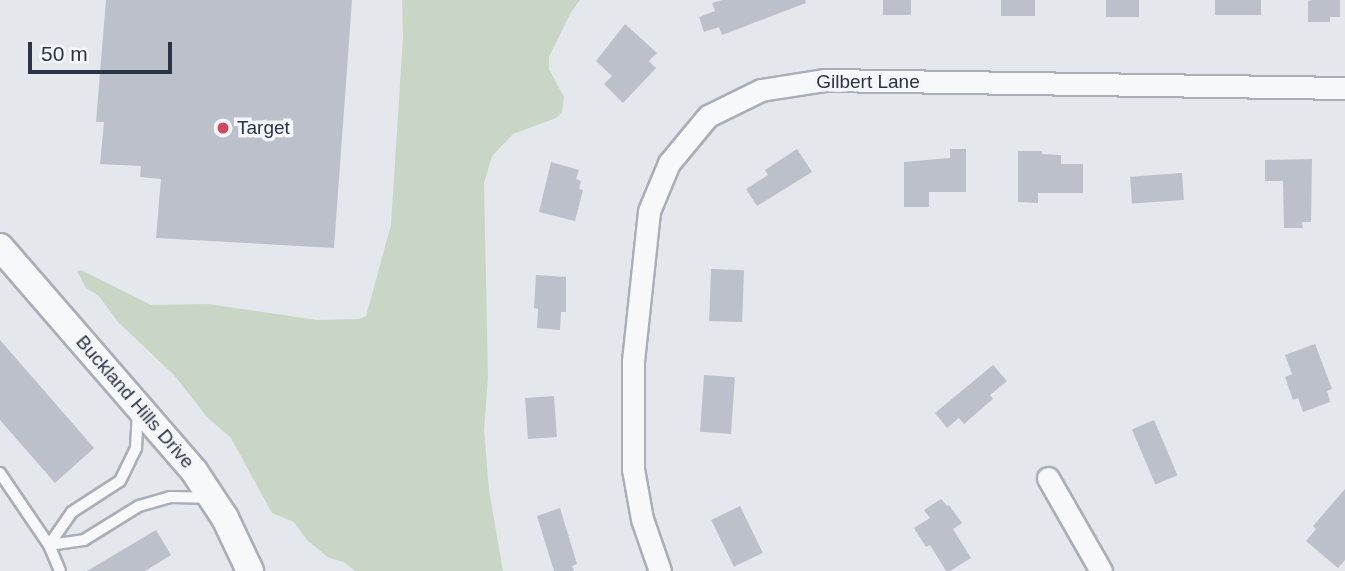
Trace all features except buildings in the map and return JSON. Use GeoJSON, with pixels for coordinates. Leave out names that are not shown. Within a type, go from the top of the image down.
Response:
{"type":"FeatureCollection","features":[{"type":"Feature","properties":{"kind":"street","name":"Gilbert Lane"},"geometry":{"type":"LineString","coordinates":[[660,571],[642,519],[633,470],[636,334],[649,211],[669,163],[708,116],[761,90],[825,80],[1345,88]]}},
{"type":"Feature","properties":{"kind":"street","name":"Buckland Hills Drive"},"geometry":{"type":"LineString","coordinates":[[0,247],[139,406],[213,498],[250,571]]}},
{"type":"Feature","properties":{"kind":"street"},"geometry":{"type":"LineString","coordinates":[[1048,478],[1101,571]]}},
{"type":"Feature","properties":{"kind":"lane"},"geometry":{"type":"LineString","coordinates":[[49,545],[72,512],[120,481],[130,467],[136,448],[139,406]]}},
{"type":"Feature","properties":{"kind":"lane"},"geometry":{"type":"LineString","coordinates":[[0,473],[49,545],[60,571]]}},
{"type":"Feature","properties":{"kind":"lane"},"geometry":{"type":"LineString","coordinates":[[49,545],[85,540],[139,506],[171,497],[213,498]]}},
{"type":"Feature","properties":{"kind":"green space"},"geometry":{"type":"Polygon","coordinates":[[[402,0],[580,0],[549,57],[549,69],[564,97],[562,113],[556,118],[513,134],[492,156],[484,183],[488,377],[484,430],[489,490],[503,571],[355,571],[344,562],[329,558],[307,540],[294,522],[272,513],[231,438],[207,417],[174,375],[118,322],[99,296],[86,288],[77,271],[81,270],[151,305],[208,304],[317,320],[359,319],[366,316],[391,225],[403,36],[402,0]]]}},
{"type":"Feature","properties":{"kind":"place","name":"Target"},"geometry":{"type":"Point","coordinates":[223,128]}}]}
